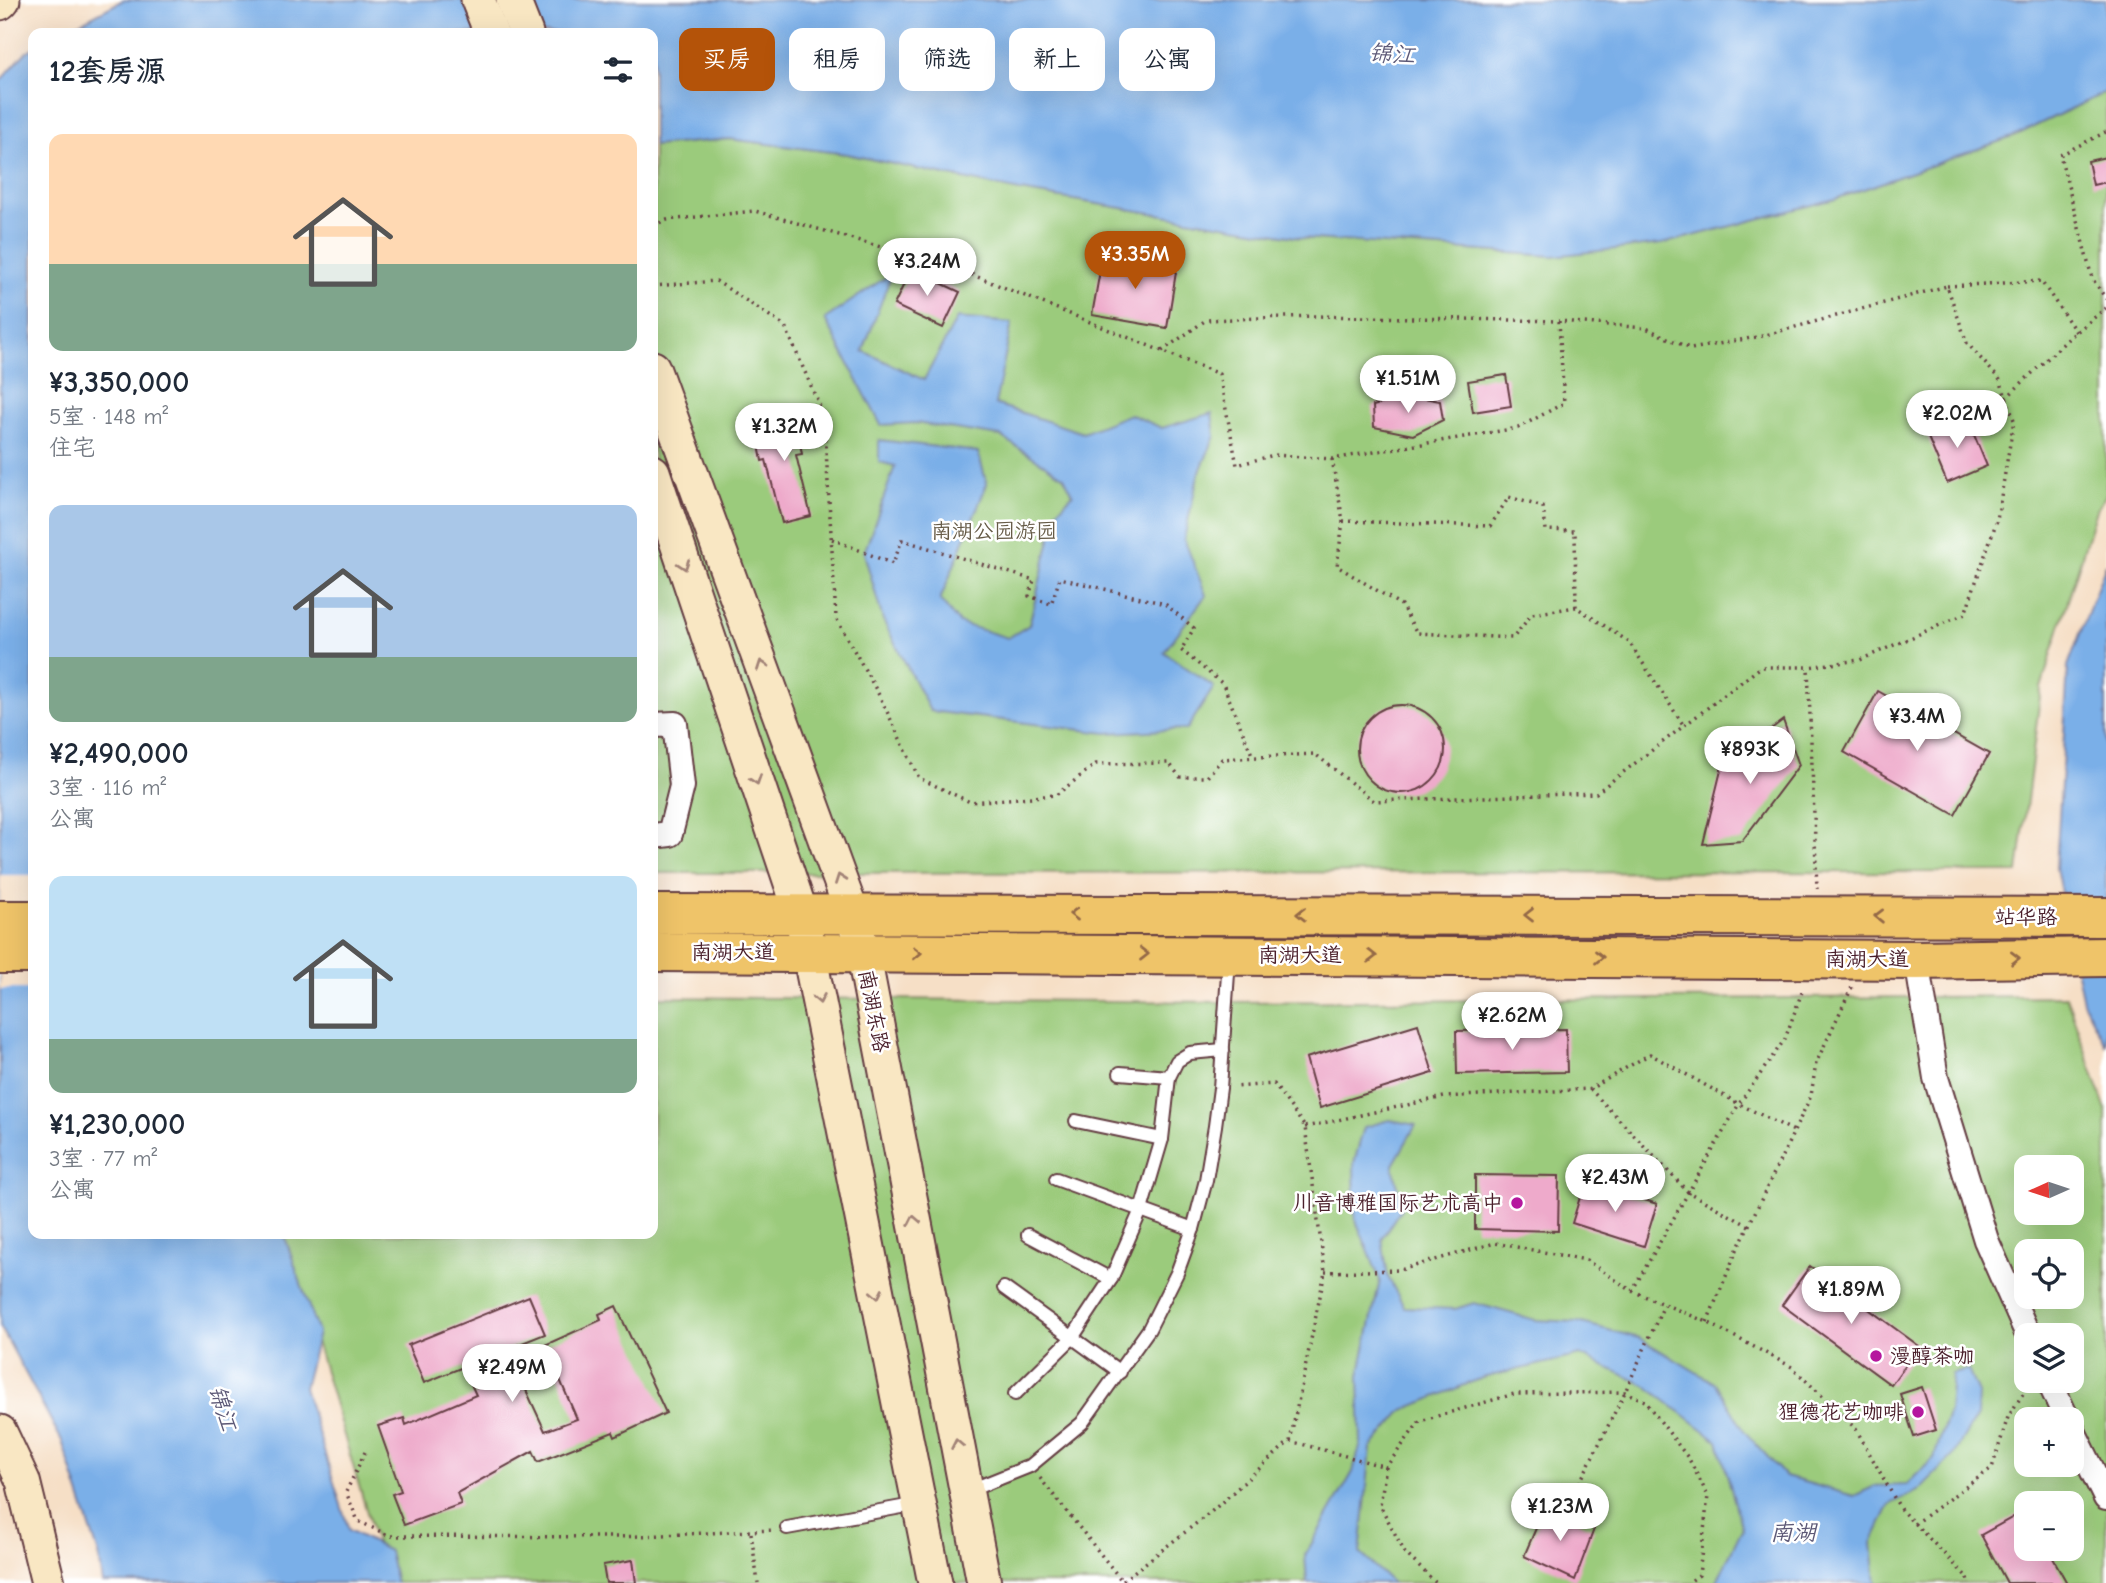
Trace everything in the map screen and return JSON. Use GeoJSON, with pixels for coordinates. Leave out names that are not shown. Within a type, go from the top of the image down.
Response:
{"type":"FeatureCollection","features":[{"type":"Feature","properties":{"kind":"main road"},"geometry":{"type":"LineString","coordinates":[[478,0],[489,28]]}},
{"type":"Feature","properties":{"kind":"main road"},"geometry":{"type":"LineString","coordinates":[[513,0],[524,28]]}},
{"type":"Feature","properties":{"kind":"main road","name":"南湖东路"},"geometry":{"type":"LineString","coordinates":[[658,381],[852,913],[863,952],[984,1583]]}},
{"type":"Feature","properties":{"kind":"main road"},"geometry":{"type":"LineString","coordinates":[[658,486],[801,913],[935,1583]]}},
{"type":"Feature","properties":{"kind":"main road","name":"南湖大道"},"geometry":{"type":"LineString","coordinates":[[658,914],[1947,917]]}},
{"type":"Feature","properties":{"kind":"main road","name":"站华路"},"geometry":{"type":"LineString","coordinates":[[1947,917],[2106,917]]}},
{"type":"Feature","properties":{"kind":"main road"},"geometry":{"type":"LineString","coordinates":[[0,920],[28,920]]}},
{"type":"Feature","properties":{"kind":"main road","name":"南湖大道"},"geometry":{"type":"LineString","coordinates":[[658,952],[1932,959]]}},
{"type":"Feature","properties":{"kind":"main road"},"geometry":{"type":"LineString","coordinates":[[0,954],[28,954]]}},
{"type":"Feature","properties":{"kind":"main road","name":"站华路"},"geometry":{"type":"LineString","coordinates":[[1932,959],[2106,957]]}},
{"type":"Feature","properties":{"kind":"main road"},"geometry":{"type":"LineString","coordinates":[[0,1432],[23,1481],[48,1583]]}},
{"type":"Feature","properties":{"kind":"street"},"geometry":{"type":"LineString","coordinates":[[658,725],[675,724],[681,786],[670,834],[658,835]]}},
{"type":"Feature","properties":{"kind":"street"},"geometry":{"type":"LineString","coordinates":[[1932,959],[1940,1090],[1986,1240],[2023,1323]]}},
{"type":"Feature","properties":{"kind":"street"},"geometry":{"type":"LineString","coordinates":[[2084,1453],[2106,1498]]}},
{"type":"Feature","properties":{"kind":"lane"},"geometry":{"type":"LineString","coordinates":[[967,1492],[1030,1466],[1082,1423],[1149,1329],[1177,1273],[1193,1229],[1206,1180],[1220,1088],[1230,955]]}},
{"type":"Feature","properties":{"kind":"lane"},"geometry":{"type":"LineString","coordinates":[[1015,1394],[1072,1338],[1111,1279],[1141,1210],[1162,1139],[1169,1077],[1177,1061],[1190,1053],[1223,1050]]}},
{"type":"Feature","properties":{"kind":"lane"},"geometry":{"type":"LineString","coordinates":[[1120,1073],[1169,1077]]}},
{"type":"Feature","properties":{"kind":"lane"},"geometry":{"type":"LineString","coordinates":[[1076,1121],[1162,1139]]}},
{"type":"Feature","properties":{"kind":"lane"},"geometry":{"type":"LineString","coordinates":[[1056,1179],[1193,1229]]}},
{"type":"Feature","properties":{"kind":"lane"},"geometry":{"type":"LineString","coordinates":[[1028,1235],[1111,1279]]}},
{"type":"Feature","properties":{"kind":"lane"},"geometry":{"type":"LineString","coordinates":[[1004,1288],[1120,1373]]}},
{"type":"Feature","properties":{"kind":"lane"},"geometry":{"type":"LineString","coordinates":[[786,1528],[919,1503]]}},
{"type":"Feature","properties":{"kind":"path"},"geometry":{"type":"LineString","coordinates":[[2106,132],[2060,155],[2092,278],[2106,299]]}},
{"type":"Feature","properties":{"kind":"path"},"geometry":{"type":"LineString","coordinates":[[658,223],[667,220],[755,212],[958,269],[1219,374],[1237,465],[1274,455],[1332,459],[1518,428],[1564,403],[1559,321]]}},
{"type":"Feature","properties":{"kind":"path"},"geometry":{"type":"LineString","coordinates":[[658,286],[716,281],[785,326],[824,416],[836,618],[879,695],[919,778],[970,802],[1056,795],[1096,764],[1169,763],[1180,777],[1207,777],[1222,759],[1315,754],[1374,801],[1596,793],[1761,667],[1808,667],[1860,660],[1965,614],[1997,520],[2014,420],[2000,380],[1967,343],[1947,286]]}},
{"type":"Feature","properties":{"kind":"path"},"geometry":{"type":"LineString","coordinates":[[1162,351],[1206,320],[1315,316],[1559,321],[1646,328],[1691,349],[1762,336],[1947,286],[2041,281],[2076,332]]}},
{"type":"Feature","properties":{"kind":"path"},"geometry":{"type":"LineString","coordinates":[[2006,398],[2076,332],[2106,308]]}},
{"type":"Feature","properties":{"kind":"path"},"geometry":{"type":"LineString","coordinates":[[1332,459],[1343,521],[1336,566],[1401,606],[1417,633],[1513,638],[1532,614],[1576,607],[1629,642],[1684,726]]}},
{"type":"Feature","properties":{"kind":"path"},"geometry":{"type":"LineString","coordinates":[[1343,521],[1490,526],[1509,497],[1543,507],[1546,530],[1574,531],[1576,607]]}},
{"type":"Feature","properties":{"kind":"path"},"geometry":{"type":"LineString","coordinates":[[832,539],[893,564],[902,540],[1034,580],[1028,596],[1051,604],[1060,578],[1165,604],[1194,628],[1181,650],[1223,684],[1253,757]]}},
{"type":"Feature","properties":{"kind":"path"},"geometry":{"type":"LineString","coordinates":[[1808,667],[1818,915]]}},
{"type":"Feature","properties":{"kind":"path"},"geometry":{"type":"LineString","coordinates":[[1632,1291],[1739,1104],[1785,1039],[1814,959]]}},
{"type":"Feature","properties":{"kind":"path"},"geometry":{"type":"LineString","coordinates":[[1707,1322],[1811,1096],[1816,1063],[1864,959]]}},
{"type":"Feature","properties":{"kind":"path"},"geometry":{"type":"LineString","coordinates":[[1305,1127],[1444,1097],[1590,1089],[1650,1054],[1739,1104],[1794,1131]]}},
{"type":"Feature","properties":{"kind":"path"},"geometry":{"type":"LineString","coordinates":[[1030,1466],[1122,1581],[1211,1513],[1290,1441],[1325,1272],[1305,1127],[1274,1084],[1220,1088]]}},
{"type":"Feature","properties":{"kind":"path"},"geometry":{"type":"LineString","coordinates":[[1590,1089],[1688,1192],[1749,1226]]}},
{"type":"Feature","properties":{"kind":"path"},"geometry":{"type":"LineString","coordinates":[[1325,1272],[1400,1270],[1495,1243],[1586,1260],[1632,1291],[1707,1322],[1792,1367],[1856,1429],[1901,1510],[1968,1578],[1969,1583]]}},
{"type":"Feature","properties":{"kind":"path"},"geometry":{"type":"LineString","coordinates":[[1564,1514],[1625,1392],[1664,1305]]}},
{"type":"Feature","properties":{"kind":"path"},"geometry":{"type":"LineString","coordinates":[[1436,1583],[1405,1553],[1380,1505],[1386,1467],[1420,1421],[1514,1394],[1625,1392],[1645,1401],[1689,1459],[1708,1496],[1699,1575],[1688,1583]]}},
{"type":"Feature","properties":{"kind":"path"},"geometry":{"type":"LineString","coordinates":[[1914,1524],[1992,1468],[2008,1417],[2023,1393]]}},
{"type":"Feature","properties":{"kind":"path"},"geometry":{"type":"LineString","coordinates":[[1290,1441],[1386,1467]]}},
{"type":"Feature","properties":{"kind":"path"},"geometry":{"type":"LineString","coordinates":[[365,1452],[346,1492],[358,1521],[390,1536],[617,1537],[750,1533],[786,1528]]}},
{"type":"Feature","properties":{"kind":"path"},"geometry":{"type":"LineString","coordinates":[[750,1533],[758,1583]]}},
{"type":"Feature","properties":{"kind":"green space","name":"南湖公园游园"},"geometry":{"type":"Polygon","coordinates":[[[2106,92],[2106,495],[2096,510],[2041,688],[2018,872],[658,873],[658,146],[729,139],[847,154],[1020,191],[1301,238],[1553,256],[1835,199],[2012,137],[2106,92]]]}},
{"type":"Feature","properties":{"kind":"green space"},"geometry":{"type":"Polygon","coordinates":[[[2066,996],[2106,1110],[2106,1583],[388,1583],[285,1239],[658,1239],[658,997],[1225,1002],[2066,996]]]}},
{"type":"Feature","properties":{"kind":"water","name":"锦江"},"geometry":{"type":"Polygon","coordinates":[[[123,0],[2106,0],[2106,92],[2012,137],[1835,199],[1662,244],[1553,256],[1301,238],[1020,191],[847,154],[729,139],[658,146],[658,28],[70,28],[123,0]]]}},
{"type":"Feature","properties":{"kind":"water","name":"锦江"},"geometry":{"type":"Polygon","coordinates":[[[28,51],[28,1239],[286,1239],[318,1333],[304,1388],[349,1530],[389,1551],[396,1583],[103,1583],[99,1555],[62,1441],[0,1326],[0,81],[28,51]]]}},
{"type":"Feature","properties":{"kind":"water"},"geometry":{"type":"Polygon","coordinates":[[[892,273],[863,351],[924,380],[957,318],[1012,323],[995,404],[1083,433],[1130,414],[1162,428],[1212,413],[1215,436],[1198,476],[1184,539],[1206,595],[1164,652],[1214,687],[1187,729],[1106,733],[930,711],[883,620],[864,553],[895,466],[879,462],[879,440],[978,452],[987,484],[940,600],[959,623],[1008,638],[1029,625],[1057,511],[1073,494],[1064,477],[1000,436],[916,423],[881,425],[825,319],[892,273]]]}},
{"type":"Feature","properties":{"kind":"water"},"geometry":{"type":"Polygon","coordinates":[[[2106,564],[2106,1046],[2083,1002],[2056,868],[2068,666],[2106,564]]]}},
{"type":"Feature","properties":{"kind":"water","name":"南湖"},"geometry":{"type":"Polygon","coordinates":[[[1390,1120],[1416,1125],[1393,1165],[1402,1207],[1382,1238],[1388,1277],[1404,1307],[1455,1309],[1474,1303],[1535,1320],[1578,1322],[1639,1338],[1716,1384],[1745,1432],[1786,1477],[1854,1496],[1875,1486],[1906,1485],[1934,1458],[1949,1410],[1952,1374],[1968,1370],[1978,1393],[1977,1416],[1952,1457],[1918,1491],[1890,1504],[1872,1543],[1876,1583],[1716,1583],[1742,1529],[1718,1441],[1645,1385],[1580,1355],[1482,1378],[1403,1410],[1371,1448],[1360,1553],[1393,1583],[1307,1583],[1305,1555],[1353,1472],[1361,1443],[1359,1376],[1380,1280],[1355,1218],[1354,1163],[1364,1127],[1390,1120]]]}},
{"type":"Feature","properties":{"kind":"pier"},"geometry":{"type":"Polygon","coordinates":[[[0,875],[28,875],[28,989],[0,989],[0,875]]]}},
{"type":"Feature","properties":{"kind":"building"},"geometry":{"type":"Polygon","coordinates":[[[2106,157],[2106,182],[2093,185],[2088,161],[2106,157]]]}},
{"type":"Feature","properties":{"kind":"building"},"geometry":{"type":"Polygon","coordinates":[[[1103,254],[1177,266],[1167,328],[1092,315],[1103,254]]]}},
{"type":"Feature","properties":{"kind":"building"},"geometry":{"type":"Polygon","coordinates":[[[911,269],[960,292],[943,328],[894,305],[911,269]]]}},
{"type":"Feature","properties":{"kind":"building"},"geometry":{"type":"Polygon","coordinates":[[[1506,375],[1511,406],[1473,412],[1468,381],[1506,375]]]}},
{"type":"Feature","properties":{"kind":"building"},"geometry":{"type":"Polygon","coordinates":[[[1409,395],[1440,401],[1443,420],[1413,435],[1374,427],[1373,406],[1409,395]]]}},
{"type":"Feature","properties":{"kind":"building"},"geometry":{"type":"Polygon","coordinates":[[[794,411],[802,454],[796,455],[811,516],[782,523],[766,460],[762,461],[754,418],[794,411]]]}},
{"type":"Feature","properties":{"kind":"building"},"geometry":{"type":"Polygon","coordinates":[[[1967,418],[1987,466],[1947,483],[1927,435],[1967,418]]]}},
{"type":"Feature","properties":{"kind":"building"},"geometry":{"type":"Polygon","coordinates":[[[1878,691],[1989,754],[1955,815],[1844,752],[1878,691]]]}},
{"type":"Feature","properties":{"kind":"building"},"geometry":{"type":"Polygon","coordinates":[[[1401,705],[1418,708],[1432,718],[1442,732],[1445,749],[1442,766],[1432,780],[1418,790],[1401,793],[1384,790],[1370,780],[1360,766],[1357,749],[1360,732],[1370,718],[1384,708],[1401,705]]]}},
{"type":"Feature","properties":{"kind":"building"},"geometry":{"type":"Polygon","coordinates":[[[1783,720],[1799,765],[1742,841],[1703,844],[1722,766],[1783,720]]]}},
{"type":"Feature","properties":{"kind":"building"},"geometry":{"type":"Polygon","coordinates":[[[1418,1024],[1433,1073],[1320,1108],[1306,1058],[1418,1024]]]}},
{"type":"Feature","properties":{"kind":"building"},"geometry":{"type":"Polygon","coordinates":[[[1566,1029],[1567,1072],[1457,1074],[1456,1031],[1566,1029]]]}},
{"type":"Feature","properties":{"kind":"building","name":"川音博雅国际艺术高中"},"geometry":{"type":"Polygon","coordinates":[[[1475,1175],[1559,1176],[1558,1231],[1475,1229],[1475,1175]]]}},
{"type":"Feature","properties":{"kind":"building"},"geometry":{"type":"Polygon","coordinates":[[[1585,1181],[1657,1204],[1644,1246],[1572,1223],[1585,1181]]]}},
{"type":"Feature","properties":{"kind":"building"},"geometry":{"type":"Polygon","coordinates":[[[1810,1266],[1919,1346],[1891,1385],[1782,1305],[1810,1266]]]}},
{"type":"Feature","properties":{"kind":"building"},"geometry":{"type":"Polygon","coordinates":[[[529,1296],[545,1334],[507,1349],[545,1431],[577,1419],[545,1345],[601,1320],[599,1314],[616,1306],[666,1413],[615,1437],[613,1432],[538,1462],[533,1451],[457,1493],[461,1504],[404,1525],[392,1494],[401,1491],[378,1426],[404,1418],[406,1425],[476,1395],[463,1367],[424,1383],[408,1345],[529,1296]]]}},
{"type":"Feature","properties":{"kind":"building","name":"狸德花艺咖啡"},"geometry":{"type":"Polygon","coordinates":[[[1922,1387],[1936,1430],[1914,1437],[1900,1394],[1922,1387]]]}},
{"type":"Feature","properties":{"kind":"building"},"geometry":{"type":"Polygon","coordinates":[[[1546,1505],[1594,1529],[1575,1580],[1524,1556],[1546,1505]]]}},
{"type":"Feature","properties":{"kind":"building"},"geometry":{"type":"Polygon","coordinates":[[[2014,1517],[2014,1561],[2055,1561],[2067,1583],[2007,1583],[1981,1535],[2014,1517]]]}},
{"type":"Feature","properties":{"kind":"building"},"geometry":{"type":"Polygon","coordinates":[[[633,1560],[636,1583],[606,1583],[603,1565],[633,1560]]]}},
{"type":"Feature","properties":{"kind":"place","name":"川音博雅国际艺术高中"},"geometry":{"type":"Point","coordinates":[1517,1203]}},
{"type":"Feature","properties":{"kind":"place","name":"漫醇茶咖"},"geometry":{"type":"Point","coordinates":[1876,1356]}},
{"type":"Feature","properties":{"kind":"place","name":"狸德花艺咖啡"},"geometry":{"type":"Point","coordinates":[1918,1412]}}]}
